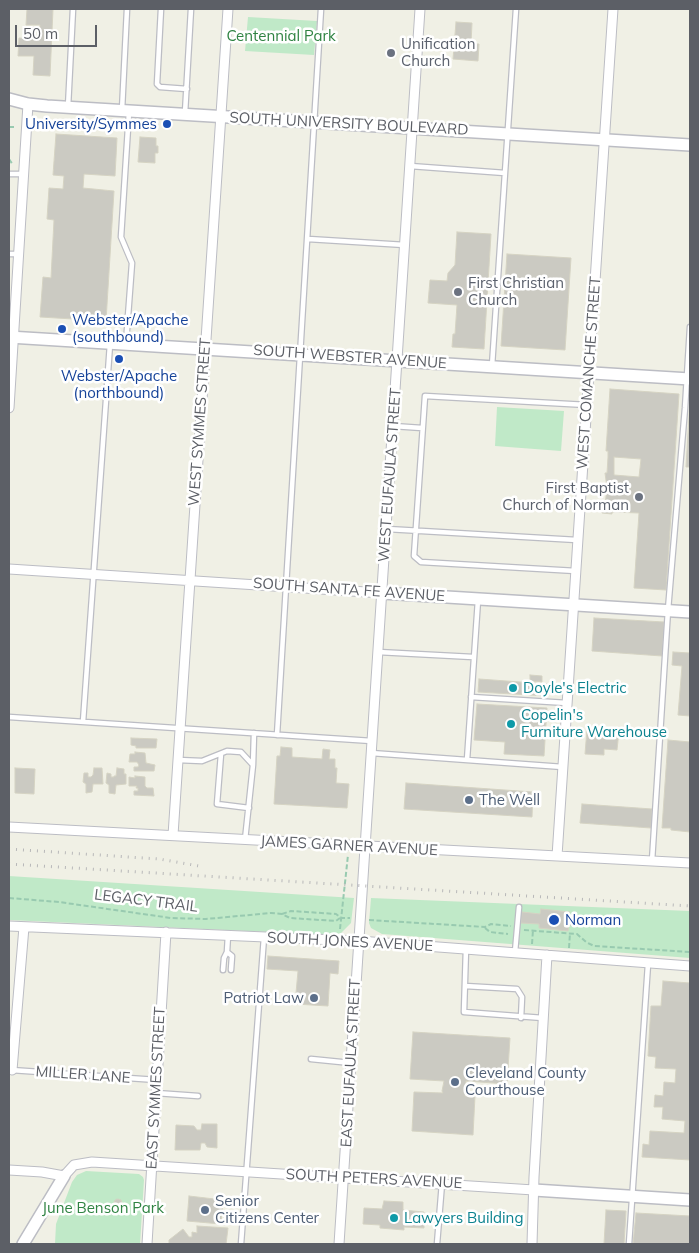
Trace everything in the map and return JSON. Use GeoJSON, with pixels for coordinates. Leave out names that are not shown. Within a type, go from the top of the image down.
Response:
{"type":"FeatureCollection","features":[{"type":"Feature","properties":{"kind":"street","name":"WEST SYMMES STREET"},"geometry":{"type":"LineString","coordinates":[[173,835],[228,9]]}},
{"type":"Feature","properties":{"kind":"street","name":"WEST EUFAULA STREET"},"geometry":{"type":"LineString","coordinates":[[359,941],[420,9]]}},
{"type":"Feature","properties":{"kind":"street","name":"WEST COMANCHE STREET"},"geometry":{"type":"LineString","coordinates":[[557,856],[613,9]]}},
{"type":"Feature","properties":{"kind":"street","name":"SOUTH UNIVERSITY BOULEVARD"},"geometry":{"type":"LineString","coordinates":[[9,99],[28,104],[126,111],[690,145]]}},
{"type":"Feature","properties":{"kind":"street"},"geometry":{"type":"LineString","coordinates":[[9,408],[11,337],[19,254],[28,104]]}},
{"type":"Feature","properties":{"kind":"street","name":"SOUTH WEBSTER AVENUE"},"geometry":{"type":"LineString","coordinates":[[11,337],[689,379]]}},
{"type":"Feature","properties":{"kind":"street","name":"SOUTH SANTA FE AVENUE"},"geometry":{"type":"LineString","coordinates":[[9,569],[690,612]]}},
{"type":"Feature","properties":{"kind":"street","name":"JAMES GARNER AVENUE"},"geometry":{"type":"LineString","coordinates":[[9,827],[690,863]]}},
{"type":"Feature","properties":{"kind":"street","name":"SOUTH JONES AVENUE"},"geometry":{"type":"LineString","coordinates":[[9,926],[359,941],[690,966]]}},
{"type":"Feature","properties":{"kind":"street"},"geometry":{"type":"LineString","coordinates":[[11,1070],[24,927]]}},
{"type":"Feature","properties":{"kind":"street","name":"EAST SYMMES STREET"},"geometry":{"type":"LineString","coordinates":[[147,1244],[166,932]]}},
{"type":"Feature","properties":{"kind":"street","name":"EAST EUFAULA STREET"},"geometry":{"type":"LineString","coordinates":[[340,1244],[359,941]]}},
{"type":"Feature","properties":{"kind":"street"},"geometry":{"type":"LineString","coordinates":[[532,1244],[547,955]]}},
{"type":"Feature","properties":{"kind":"street","name":"SOUTH PETERS AVENUE"},"geometry":{"type":"LineString","coordinates":[[64,1176],[74,1165],[92,1162],[690,1200]]}},
{"type":"Feature","properties":{"kind":"street"},"geometry":{"type":"LineString","coordinates":[[9,1170],[42,1172],[64,1176],[23,1244]]}},
{"type":"Feature","properties":{"kind":"lane"},"geometry":{"type":"LineString","coordinates":[[68,107],[73,9]]}},
{"type":"Feature","properties":{"kind":"lane"},"geometry":{"type":"LineString","coordinates":[[126,343],[132,263],[121,237],[126,111],[127,9]]}},
{"type":"Feature","properties":{"kind":"lane"},"geometry":{"type":"LineString","coordinates":[[160,9],[156,84],[160,88],[186,89]]}},
{"type":"Feature","properties":{"kind":"lane"},"geometry":{"type":"LineString","coordinates":[[185,114],[191,9]]}},
{"type":"Feature","properties":{"kind":"lane"},"geometry":{"type":"LineString","coordinates":[[277,735],[321,9]]}},
{"type":"Feature","properties":{"kind":"lane"},"geometry":{"type":"LineString","coordinates":[[492,366],[516,9]]}},
{"type":"Feature","properties":{"kind":"lane"},"geometry":{"type":"LineString","coordinates":[[410,166],[505,172]]}},
{"type":"Feature","properties":{"kind":"lane"},"geometry":{"type":"LineString","coordinates":[[9,174],[24,174]]}},
{"type":"Feature","properties":{"kind":"lane"},"geometry":{"type":"LineString","coordinates":[[308,239],[405,245]]}},
{"type":"Feature","properties":{"kind":"lane"},"geometry":{"type":"LineString","coordinates":[[9,254],[19,254]]}},
{"type":"Feature","properties":{"kind":"lane"},"geometry":{"type":"LineString","coordinates":[[652,861],[668,610],[689,379],[690,327]]}},
{"type":"Feature","properties":{"kind":"lane"},"geometry":{"type":"LineString","coordinates":[[83,722],[110,343]]}},
{"type":"Feature","properties":{"kind":"lane"},"geometry":{"type":"LineString","coordinates":[[576,572],[421,562],[414,556],[415,531],[425,396],[587,405]]}},
{"type":"Feature","properties":{"kind":"lane"},"geometry":{"type":"LineString","coordinates":[[393,426],[422,428]]}},
{"type":"Feature","properties":{"kind":"lane"},"geometry":{"type":"LineString","coordinates":[[386,529],[577,540]]}},
{"type":"Feature","properties":{"kind":"lane"},"geometry":{"type":"LineString","coordinates":[[467,760],[478,599]]}},
{"type":"Feature","properties":{"kind":"lane"},"geometry":{"type":"LineString","coordinates":[[378,652],[473,657]]}},
{"type":"Feature","properties":{"kind":"lane"},"geometry":{"type":"LineString","coordinates":[[471,697],[567,703]]}},
{"type":"Feature","properties":{"kind":"lane"},"geometry":{"type":"LineString","coordinates":[[9,717],[372,741]]}},
{"type":"Feature","properties":{"kind":"lane"},"geometry":{"type":"LineString","coordinates":[[246,840],[254,733]]}},
{"type":"Feature","properties":{"kind":"lane"},"geometry":{"type":"LineString","coordinates":[[178,760],[202,761],[227,751],[241,752],[253,765]]}},
{"type":"Feature","properties":{"kind":"lane"},"geometry":{"type":"LineString","coordinates":[[371,753],[563,767]]}},
{"type":"Feature","properties":{"kind":"lane"},"geometry":{"type":"LineString","coordinates":[[221,754],[217,804],[249,808]]}},
{"type":"Feature","properties":{"kind":"lane"},"geometry":{"type":"LineString","coordinates":[[515,952],[519,907]]}},
{"type":"Feature","properties":{"kind":"lane"},"geometry":{"type":"LineString","coordinates":[[223,970],[228,935]]}},
{"type":"Feature","properties":{"kind":"lane"},"geometry":{"type":"LineString","coordinates":[[241,1244],[264,937]]}},
{"type":"Feature","properties":{"kind":"lane"},"geometry":{"type":"LineString","coordinates":[[466,948],[464,1012],[521,1018],[543,1018]]}},
{"type":"Feature","properties":{"kind":"lane"},"geometry":{"type":"LineString","coordinates":[[227,952],[232,956],[231,970]]}},
{"type":"Feature","properties":{"kind":"lane"},"geometry":{"type":"LineString","coordinates":[[629,1244],[648,964]]}},
{"type":"Feature","properties":{"kind":"lane"},"geometry":{"type":"LineString","coordinates":[[465,986],[517,989],[522,997],[521,1018]]}},
{"type":"Feature","properties":{"kind":"lane"},"geometry":{"type":"LineString","coordinates":[[311,1059],[351,1064]]}},
{"type":"Feature","properties":{"kind":"lane","name":"MILLER LANE"},"geometry":{"type":"LineString","coordinates":[[11,1070],[157,1080]]}},
{"type":"Feature","properties":{"kind":"lane"},"geometry":{"type":"LineString","coordinates":[[156,1093],[198,1096]]}},
{"type":"Feature","properties":{"kind":"lane"},"geometry":{"type":"LineString","coordinates":[[437,1244],[442,1183]]}},
{"type":"Feature","properties":{"kind":"path"},"geometry":{"type":"LineString","coordinates":[[9,127],[9,133]]}},
{"type":"Feature","properties":{"kind":"path"},"geometry":{"type":"LineString","coordinates":[[340,932],[349,854]]}},
{"type":"Feature","properties":{"kind":"path","name":"LEGACY TRAIL"},"geometry":{"type":"LineString","coordinates":[[9,898],[59,902],[171,918],[206,919],[271,913],[282,914],[290,918],[336,921],[341,918],[485,927],[490,924],[511,926],[517,929],[510,934],[490,932],[485,927]]}},
{"type":"Feature","properties":{"kind":"path","name":"LEGACY TRAIL"},"geometry":{"type":"LineString","coordinates":[[282,914],[291,911],[336,914],[341,918]]}},
{"type":"Feature","properties":{"kind":"path"},"geometry":{"type":"LineString","coordinates":[[517,929],[577,934],[594,946],[690,952]]}},
{"type":"Feature","properties":{"kind":"path"},"geometry":{"type":"LineString","coordinates":[[532,944],[534,930]]}},
{"type":"Feature","properties":{"kind":"path"},"geometry":{"type":"LineString","coordinates":[[569,949],[570,933]]}},
{"type":"Feature","properties":{"kind":"green space","name":"Centennial Park"},"geometry":{"type":"Polygon","coordinates":[[[248,17],[317,21],[314,55],[245,51],[248,17]]]}},
{"type":"Feature","properties":{"kind":"green space"},"geometry":{"type":"Polygon","coordinates":[[[497,407],[564,411],[561,451],[495,446],[497,407]]]}},
{"type":"Feature","properties":{"kind":"green space"},"geometry":{"type":"Polygon","coordinates":[[[9,876],[354,898],[351,923],[341,933],[334,935],[9,920],[9,876]]]}},
{"type":"Feature","properties":{"kind":"green space"},"geometry":{"type":"Polygon","coordinates":[[[371,898],[690,911],[690,958],[382,934],[371,928],[369,923],[371,898]]]}},
{"type":"Feature","properties":{"kind":"green space","name":"June Benson Park"},"geometry":{"type":"Polygon","coordinates":[[[86,1171],[139,1174],[143,1177],[140,1244],[55,1244],[56,1224],[72,1182],[77,1175],[86,1171]]]}},
{"type":"Feature","properties":{"kind":"building"},"geometry":{"type":"Polygon","coordinates":[[[27,9],[53,9],[50,76],[33,75],[34,56],[18,56],[19,38],[39,39],[40,25],[26,25],[27,9]]]}},
{"type":"Feature","properties":{"kind":"building"},"geometry":{"type":"Polygon","coordinates":[[[456,22],[472,23],[471,44],[479,44],[478,61],[453,59],[456,22]]]}},
{"type":"Feature","properties":{"kind":"building"},"geometry":{"type":"Polygon","coordinates":[[[56,134],[117,138],[115,176],[84,174],[83,188],[114,191],[106,321],[40,317],[43,277],[51,278],[54,220],[47,219],[49,188],[63,189],[64,176],[53,175],[56,134]]]}},
{"type":"Feature","properties":{"kind":"building"},"geometry":{"type":"Polygon","coordinates":[[[140,137],[156,138],[158,153],[155,153],[155,163],[138,162],[140,137]]]}},
{"type":"Feature","properties":{"kind":"building","name":"First Christian Church"},"geometry":{"type":"Polygon","coordinates":[[[457,232],[491,234],[484,349],[452,347],[457,305],[428,303],[430,280],[447,281],[448,273],[455,265],[457,232]]]}},
{"type":"Feature","properties":{"kind":"building"},"geometry":{"type":"Polygon","coordinates":[[[507,254],[571,258],[565,350],[501,346],[507,254]]]}},
{"type":"Feature","properties":{"kind":"building","name":"First Baptist Church of Norman"},"geometry":{"type":"Polygon","coordinates":[[[610,389],[679,394],[666,590],[634,588],[639,513],[602,513],[607,488],[605,473],[607,473],[608,451],[606,451],[610,389]],[[614,457],[614,475],[639,477],[641,459],[614,457]]]}},
{"type":"Feature","properties":{"kind":"building"},"geometry":{"type":"Polygon","coordinates":[[[690,400],[690,467],[686,467],[690,400]]]}},
{"type":"Feature","properties":{"kind":"building"},"geometry":{"type":"Polygon","coordinates":[[[594,618],[664,622],[662,656],[592,651],[594,618]]]}},
{"type":"Feature","properties":{"kind":"building"},"geometry":{"type":"Polygon","coordinates":[[[673,652],[690,653],[690,716],[678,715],[682,666],[672,665],[673,652]]]}},
{"type":"Feature","properties":{"kind":"building"},"geometry":{"type":"Polygon","coordinates":[[[530,675],[542,676],[542,682],[530,681],[530,675]]]}},
{"type":"Feature","properties":{"kind":"building","name":"Doyle's Electric"},"geometry":{"type":"Polygon","coordinates":[[[479,679],[548,684],[547,696],[478,692],[479,679]]]}},
{"type":"Feature","properties":{"kind":"building","name":"Copelin's Furniture Warehouse"},"geometry":{"type":"Polygon","coordinates":[[[477,704],[547,708],[544,756],[504,754],[505,742],[474,740],[477,704]]]}},
{"type":"Feature","properties":{"kind":"building"},"geometry":{"type":"Polygon","coordinates":[[[587,729],[619,731],[617,750],[604,749],[604,755],[585,754],[587,729]]]}},
{"type":"Feature","properties":{"kind":"building"},"geometry":{"type":"Polygon","coordinates":[[[131,738],[157,739],[156,748],[136,748],[136,746],[131,745],[131,738]]]}},
{"type":"Feature","properties":{"kind":"building"},"geometry":{"type":"Polygon","coordinates":[[[668,740],[690,742],[690,832],[662,828],[668,740]]]}},
{"type":"Feature","properties":{"kind":"building"},"geometry":{"type":"Polygon","coordinates":[[[281,747],[292,748],[292,757],[322,759],[323,749],[330,750],[329,759],[335,759],[335,768],[337,768],[336,783],[349,784],[347,808],[274,804],[277,756],[280,756],[281,747]]]}},
{"type":"Feature","properties":{"kind":"building"},"geometry":{"type":"Polygon","coordinates":[[[135,752],[145,753],[146,763],[155,765],[154,771],[134,771],[134,767],[139,765],[137,762],[129,762],[130,754],[135,754],[135,752]]]}},
{"type":"Feature","properties":{"kind":"building"},"geometry":{"type":"Polygon","coordinates":[[[15,768],[35,769],[34,794],[15,793],[15,768]]]}},
{"type":"Feature","properties":{"kind":"building"},"geometry":{"type":"Polygon","coordinates":[[[94,768],[102,768],[103,784],[93,784],[92,792],[86,793],[86,784],[83,782],[84,773],[88,773],[88,777],[91,777],[94,768]]]}},
{"type":"Feature","properties":{"kind":"building"},"geometry":{"type":"Polygon","coordinates":[[[117,768],[124,769],[126,784],[116,785],[115,794],[109,793],[109,785],[106,783],[107,773],[111,774],[111,777],[116,776],[117,768]]]}},
{"type":"Feature","properties":{"kind":"building"},"geometry":{"type":"Polygon","coordinates":[[[135,776],[145,777],[145,786],[153,788],[154,796],[134,795],[134,791],[138,791],[138,788],[136,788],[137,786],[129,786],[129,777],[135,778],[135,776]]]}},
{"type":"Feature","properties":{"kind":"building","name":"The Well"},"geometry":{"type":"Polygon","coordinates":[[[406,783],[533,792],[532,817],[404,809],[406,783]]]}},
{"type":"Feature","properties":{"kind":"building"},"geometry":{"type":"Polygon","coordinates":[[[582,804],[652,809],[651,828],[580,823],[582,804]]]}},
{"type":"Feature","properties":{"kind":"building"},"geometry":{"type":"Polygon","coordinates":[[[541,909],[570,912],[569,915],[580,916],[579,926],[569,925],[568,931],[539,928],[539,924],[521,923],[522,912],[540,914],[541,909]]]}},
{"type":"Feature","properties":{"kind":"building"},"geometry":{"type":"Polygon","coordinates":[[[268,956],[339,961],[338,974],[330,973],[328,1006],[295,1004],[298,971],[267,969],[268,956]]]}},
{"type":"Feature","properties":{"kind":"building"},"geometry":{"type":"Polygon","coordinates":[[[663,981],[690,983],[690,1160],[642,1157],[643,1144],[649,1145],[650,1131],[684,1133],[685,1121],[662,1119],[663,1107],[654,1107],[655,1095],[663,1096],[664,1082],[675,1083],[676,1069],[655,1068],[656,1057],[648,1056],[651,1006],[661,1006],[663,981]]]}},
{"type":"Feature","properties":{"kind":"building","name":"Cleveland County Courthouse"},"geometry":{"type":"Polygon","coordinates":[[[413,1032],[510,1038],[507,1084],[466,1081],[465,1096],[475,1096],[473,1135],[412,1131],[414,1092],[443,1093],[444,1081],[410,1079],[413,1032]]]}},
{"type":"Feature","properties":{"kind":"building"},"geometry":{"type":"Polygon","coordinates":[[[202,1124],[217,1124],[217,1148],[207,1147],[205,1143],[201,1143],[200,1150],[175,1150],[176,1125],[194,1126],[197,1130],[201,1130],[202,1124]]]}},
{"type":"Feature","properties":{"kind":"building","name":"Senior Citizens Center"},"geometry":{"type":"Polygon","coordinates":[[[189,1196],[223,1200],[221,1224],[187,1221],[189,1196]]]}},
{"type":"Feature","properties":{"kind":"building"},"geometry":{"type":"Polygon","coordinates":[[[118,1199],[122,1203],[118,1207],[114,1203],[118,1199]]]}},
{"type":"Feature","properties":{"kind":"building","name":"Lawyers Building"},"geometry":{"type":"Polygon","coordinates":[[[384,1201],[403,1202],[403,1210],[424,1212],[424,1228],[404,1227],[404,1230],[363,1224],[364,1208],[382,1209],[384,1201]]]}},
{"type":"Feature","properties":{"kind":"building"},"geometry":{"type":"Polygon","coordinates":[[[606,1210],[626,1211],[624,1244],[604,1244],[606,1210]]]}},
{"type":"Feature","properties":{"kind":"building"},"geometry":{"type":"Polygon","coordinates":[[[636,1213],[690,1216],[690,1244],[633,1244],[636,1213]]]}},
{"type":"Feature","properties":{"kind":"building"},"geometry":{"type":"Polygon","coordinates":[[[197,1226],[228,1228],[226,1244],[169,1244],[169,1240],[183,1229],[189,1237],[192,1237],[192,1232],[197,1233],[197,1226]]]}},
{"type":"Feature","properties":{"kind":"railway"},"geometry":{"type":"LineString","coordinates":[[9,849],[159,859],[199,866]]}},
{"type":"Feature","properties":{"kind":"railway"},"geometry":{"type":"LineString","coordinates":[[9,864],[690,906]]}},
{"type":"Feature","properties":{"kind":"place","name":"Unification Church"},"geometry":{"type":"Point","coordinates":[391,53]}},
{"type":"Feature","properties":{"kind":"place","name":"University/Symmes"},"geometry":{"type":"Point","coordinates":[167,124]}},
{"type":"Feature","properties":{"kind":"place","name":"First Christian Church"},"geometry":{"type":"Point","coordinates":[458,292]}},
{"type":"Feature","properties":{"kind":"place","name":"Webster/Apache (southbound)"},"geometry":{"type":"Point","coordinates":[62,329]}},
{"type":"Feature","properties":{"kind":"place","name":"Webster/Apache (northbound)"},"geometry":{"type":"Point","coordinates":[119,359]}},
{"type":"Feature","properties":{"kind":"place","name":"First Baptist Church of Norman"},"geometry":{"type":"Point","coordinates":[639,497]}},
{"type":"Feature","properties":{"kind":"place","name":"Doyle's Electric"},"geometry":{"type":"Point","coordinates":[513,688]}},
{"type":"Feature","properties":{"kind":"place","name":"Copelin's Furniture Warehouse"},"geometry":{"type":"Point","coordinates":[511,724]}},
{"type":"Feature","properties":{"kind":"place","name":"The Well"},"geometry":{"type":"Point","coordinates":[469,800]}},
{"type":"Feature","properties":{"kind":"place","name":"Norman"},"geometry":{"type":"Point","coordinates":[554,920]}},
{"type":"Feature","properties":{"kind":"place","name":"Patriot Law"},"geometry":{"type":"Point","coordinates":[314,998]}},
{"type":"Feature","properties":{"kind":"place","name":"Cleveland County Courthouse"},"geometry":{"type":"Point","coordinates":[455,1082]}},
{"type":"Feature","properties":{"kind":"place","name":"Senior Citizens Center"},"geometry":{"type":"Point","coordinates":[205,1210]}},
{"type":"Feature","properties":{"kind":"place","name":"Lawyers Building"},"geometry":{"type":"Point","coordinates":[394,1218]}}]}
